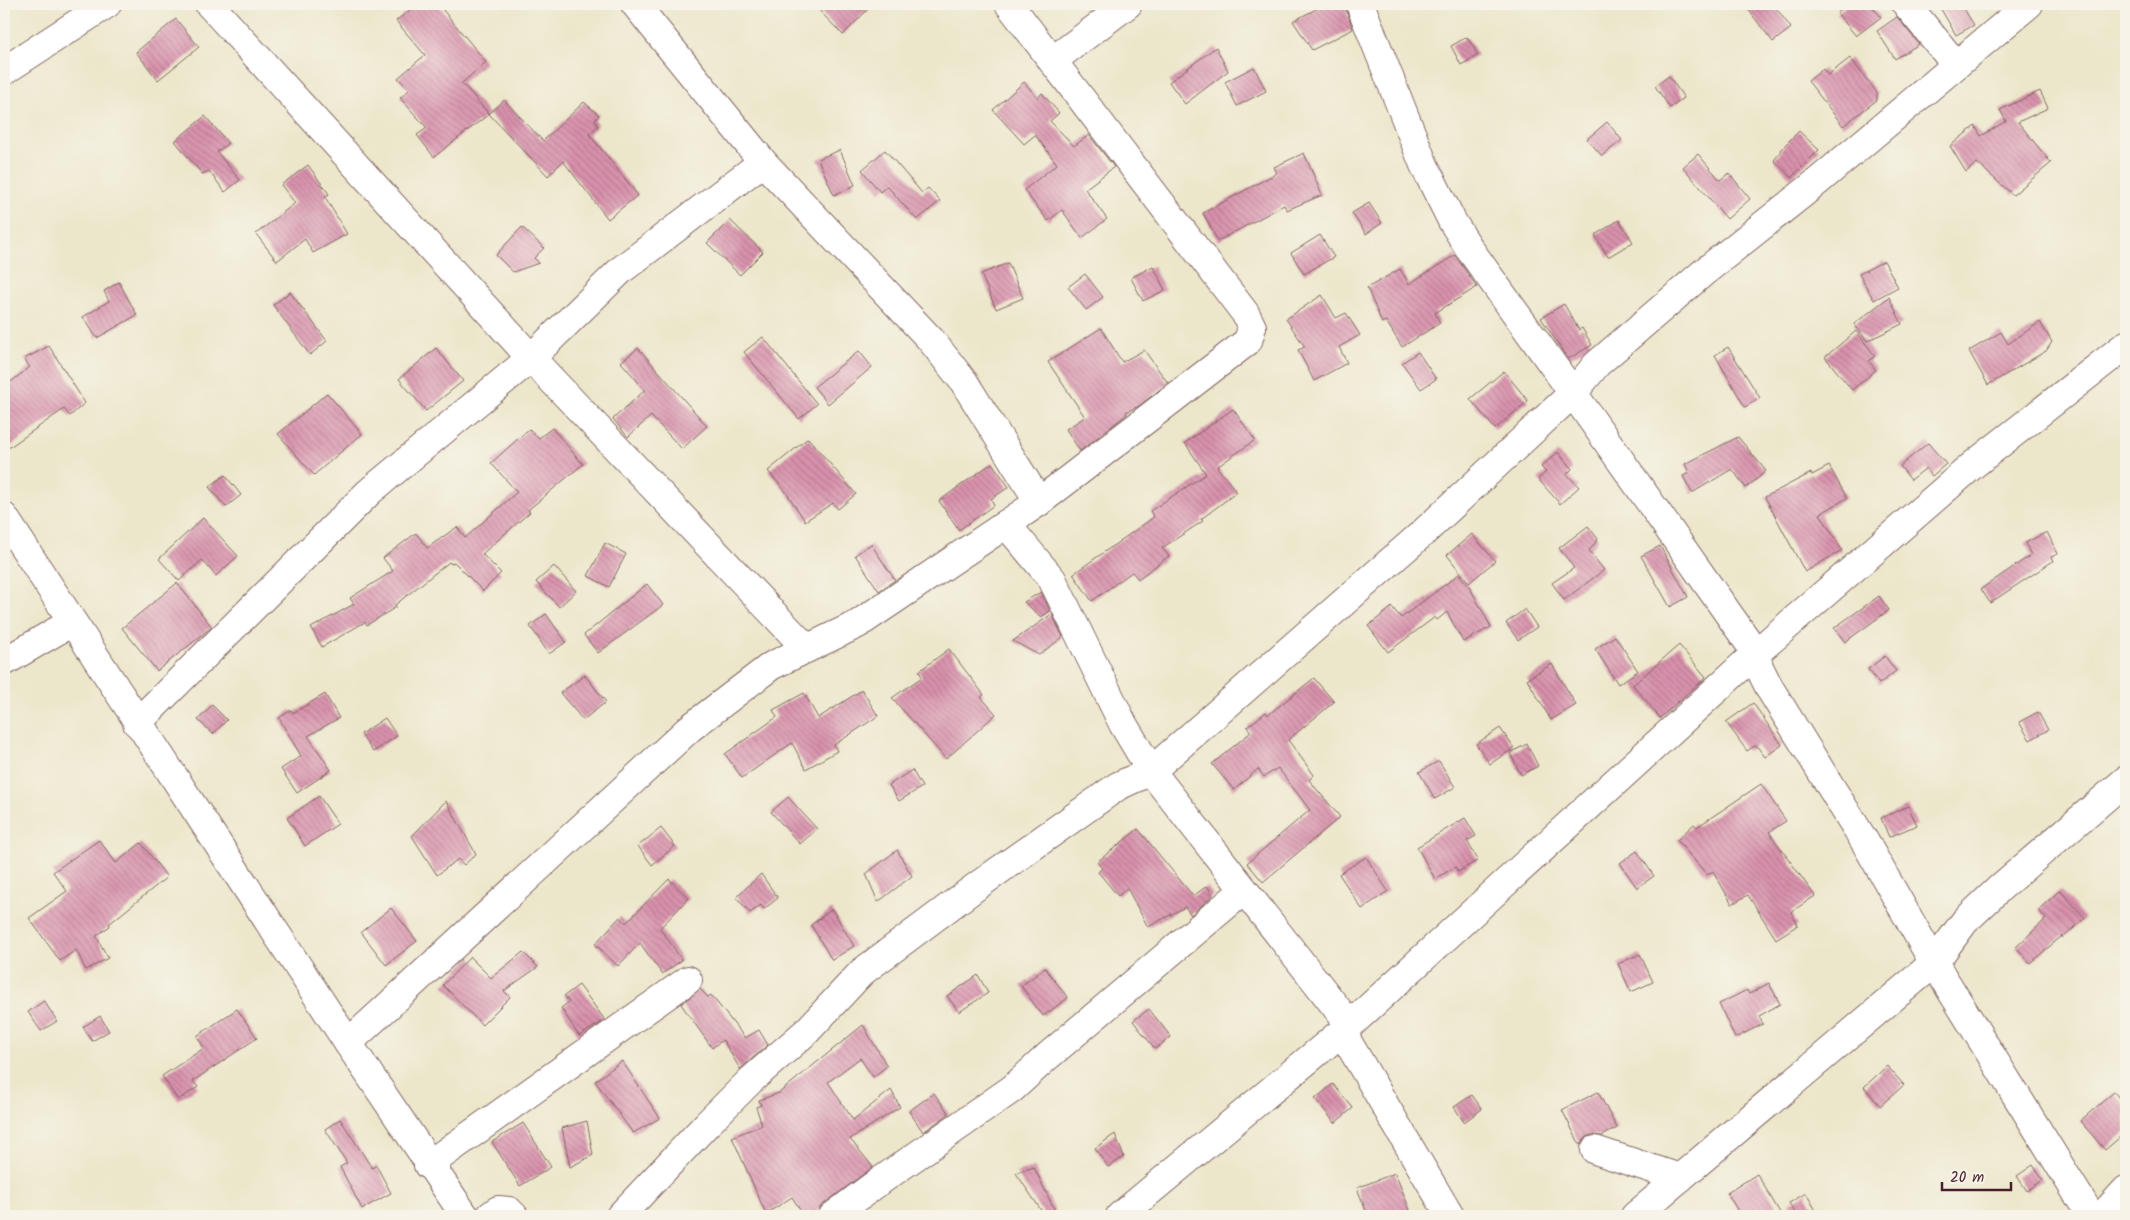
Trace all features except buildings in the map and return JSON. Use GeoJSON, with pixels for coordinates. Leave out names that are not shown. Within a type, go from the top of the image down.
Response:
{"type":"FeatureCollection","features":[{"type":"Feature","properties":{"kind":"main road"},"geometry":{"type":"LineString","coordinates":[[4,71],[107,4]]}},
{"type":"Feature","properties":{"kind":"main road"},"geometry":{"type":"LineString","coordinates":[[209,4],[531,358],[806,648]]}},
{"type":"Feature","properties":{"kind":"main road"},"geometry":{"type":"LineString","coordinates":[[634,4],[763,162],[931,340],[964,382],[1038,502]]}},
{"type":"Feature","properties":{"kind":"main road"},"geometry":{"type":"LineString","coordinates":[[348,1043],[690,728],[771,666],[864,620],[1038,502],[1248,341],[1252,327],[1245,314],[1009,4]]}},
{"type":"Feature","properties":{"kind":"main road"},"geometry":{"type":"LineString","coordinates":[[1052,61],[1128,4]]}},
{"type":"Feature","properties":{"kind":"main road"},"geometry":{"type":"LineString","coordinates":[[1360,4],[1424,165],[1452,221],[1471,251],[1574,393],[1756,653],[1759,667],[1770,689],[1865,842],[1934,963],[2091,1216]]}},
{"type":"Feature","properties":{"kind":"main road"},"geometry":{"type":"LineString","coordinates":[[1906,4],[1956,65]]}},
{"type":"Feature","properties":{"kind":"main road"},"geometry":{"type":"LineString","coordinates":[[620,1216],[706,1124],[750,1081],[807,1031],[862,972],[1118,786],[1151,771],[1424,532],[1574,393],[1596,364],[1704,272],[1811,187],[2029,4]]}},
{"type":"Feature","properties":{"kind":"main road"},"geometry":{"type":"LineString","coordinates":[[137,723],[368,492],[531,358],[633,260],[763,162]]}},
{"type":"Feature","properties":{"kind":"main road"},"geometry":{"type":"LineString","coordinates":[[1120,1216],[1346,1029],[1756,653],[1973,465],[2126,345]]}},
{"type":"Feature","properties":{"kind":"main road"},"geometry":{"type":"LineString","coordinates":[[4,517],[137,723],[464,1216]]}},
{"type":"Feature","properties":{"kind":"main road"},"geometry":{"type":"LineString","coordinates":[[1006,524],[1052,579],[1123,724],[1151,771],[1244,890],[1346,1029],[1450,1216]]}},
{"type":"Feature","properties":{"kind":"main road"},"geometry":{"type":"LineString","coordinates":[[4,662],[72,622]]}},
{"type":"Feature","properties":{"kind":"main road"},"geometry":{"type":"LineString","coordinates":[[1635,1216],[1934,963],[1965,921],[2001,887],[2126,780]]}},
{"type":"Feature","properties":{"kind":"main road"},"geometry":{"type":"LineString","coordinates":[[833,1216],[1012,1089],[1048,1056],[1244,890]]}},
{"type":"Feature","properties":{"kind":"main road"},"geometry":{"type":"LineString","coordinates":[[428,1164],[688,980]]}},
{"type":"Feature","properties":{"kind":"main road"},"geometry":{"type":"LineString","coordinates":[[1595,1150],[1680,1178]]}},
{"type":"Feature","properties":{"kind":"main road"},"geometry":{"type":"LineString","coordinates":[[2102,1216],[2126,1190]]}},
{"type":"Feature","properties":{"kind":"main road"},"geometry":{"type":"LineString","coordinates":[[490,1216],[498,1210],[509,1211],[514,1216]]}}]}
